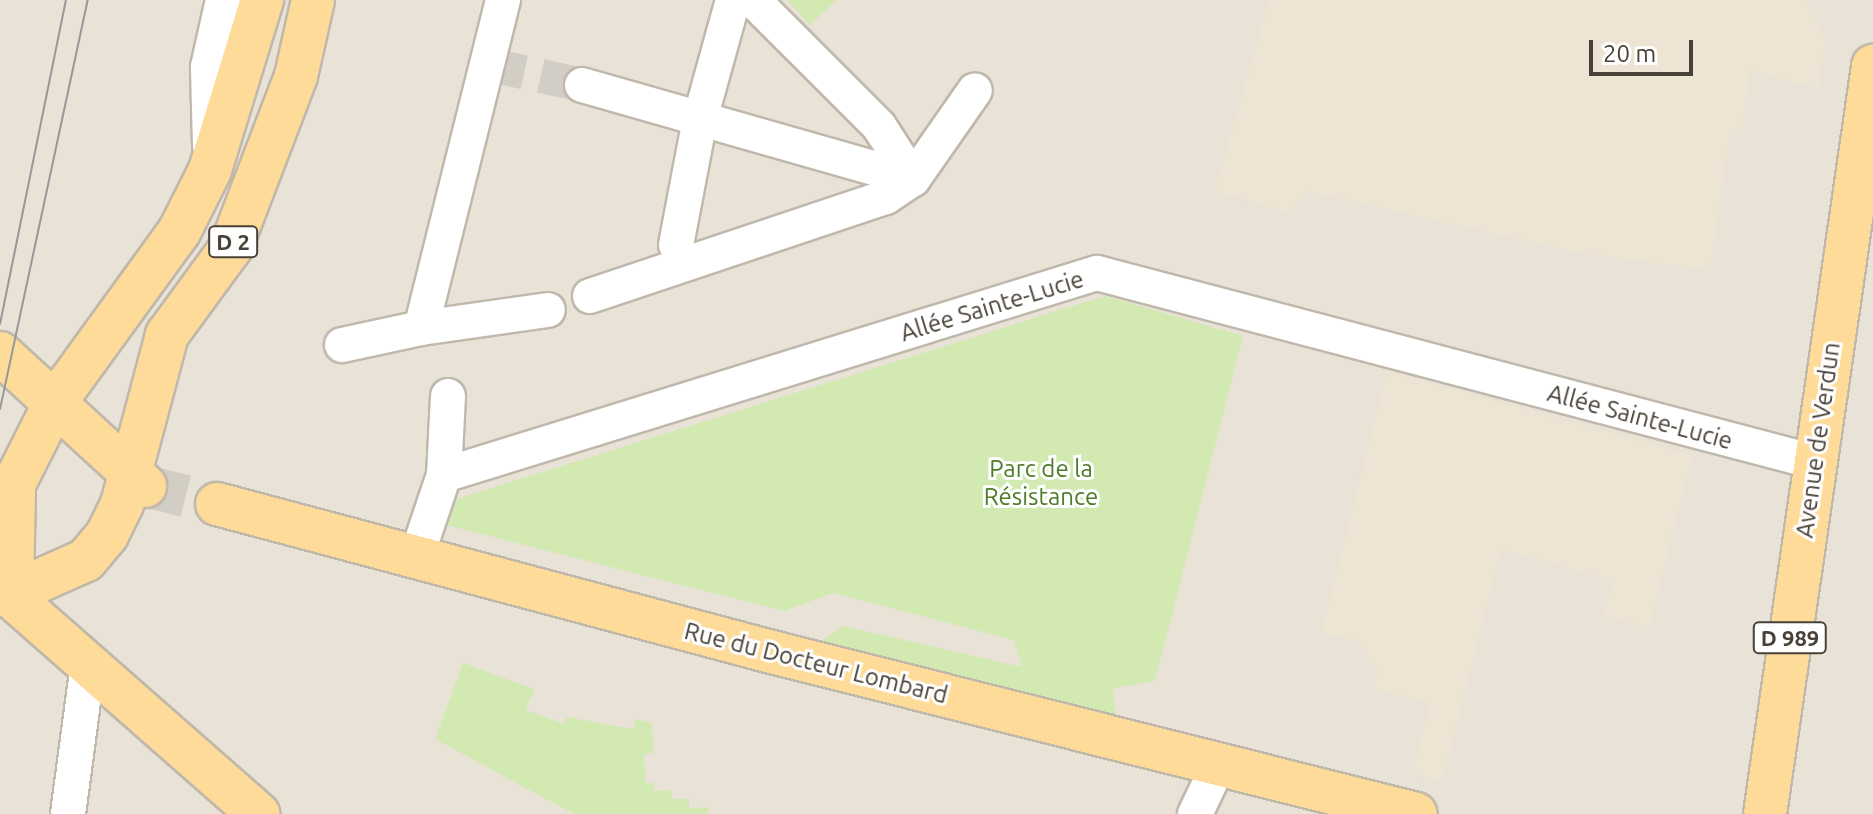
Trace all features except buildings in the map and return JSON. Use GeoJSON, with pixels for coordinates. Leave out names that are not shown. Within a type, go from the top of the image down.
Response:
{"type":"FeatureCollection","features":[{"type":"Feature","properties":{"kind":"main road","name":"D 2"},"geometry":{"type":"LineString","coordinates":[[56,401],[179,232],[210,170],[262,0]]}},
{"type":"Feature","properties":{"kind":"main road","name":"D 2"},"geometry":{"type":"LineString","coordinates":[[138,479],[167,335],[230,249],[296,76],[313,0]]}},
{"type":"Feature","properties":{"kind":"main road","name":"Avenue de Verdun"},"geometry":{"type":"LineString","coordinates":[[1765,814],[1873,66]]}},
{"type":"Feature","properties":{"kind":"main road"},"geometry":{"type":"LineString","coordinates":[[0,353],[138,479],[107,535],[86,560],[6,590]]}},
{"type":"Feature","properties":{"kind":"main road"},"geometry":{"type":"LineString","coordinates":[[6,590],[14,484],[56,401]]}},
{"type":"Feature","properties":{"kind":"main road","name":"Rue du Docteur Lombard"},"geometry":{"type":"LineString","coordinates":[[217,504],[416,558],[1416,814]]}},
{"type":"Feature","properties":{"kind":"main road"},"geometry":{"type":"LineString","coordinates":[[6,590],[258,814]]}},
{"type":"Feature","properties":{"kind":"street"},"geometry":{"type":"LineString","coordinates":[[210,170],[208,67],[223,0]]}},
{"type":"Feature","properties":{"kind":"street"},"geometry":{"type":"LineString","coordinates":[[421,328],[503,0]]}},
{"type":"Feature","properties":{"kind":"street"},"geometry":{"type":"LineString","coordinates":[[646,280],[676,245],[700,119],[733,0]]}},
{"type":"Feature","properties":{"kind":"street"},"geometry":{"type":"LineString","coordinates":[[753,0],[879,126],[913,179]]}},
{"type":"Feature","properties":{"kind":"street"},"geometry":{"type":"LineString","coordinates":[[582,85],[913,179]]}},
{"type":"Feature","properties":{"kind":"street"},"geometry":{"type":"LineString","coordinates":[[590,296],[646,280],[886,197],[913,179],[975,90]]}},
{"type":"Feature","properties":{"kind":"street"},"geometry":{"type":"LineString","coordinates":[[676,245],[714,255]]}},
{"type":"Feature","properties":{"kind":"street","name":"Allée Sainte-Lucie"},"geometry":{"type":"LineString","coordinates":[[444,475],[1097,273],[1815,462]]}},
{"type":"Feature","properties":{"kind":"street"},"geometry":{"type":"LineString","coordinates":[[342,345],[421,328],[548,310]]}},
{"type":"Feature","properties":{"kind":"street"},"geometry":{"type":"LineString","coordinates":[[416,558],[444,475],[448,396]]}},
{"type":"Feature","properties":{"kind":"street"},"geometry":{"type":"LineString","coordinates":[[68,814],[88,665]]}},
{"type":"Feature","properties":{"kind":"street"},"geometry":{"type":"LineString","coordinates":[[1195,814],[1219,764]]}},
{"type":"Feature","properties":{"kind":"shaded area"},"geometry":{"type":"Polygon","coordinates":[[[0,0],[1873,0],[1873,814],[0,814],[0,0]]]}},
{"type":"Feature","properties":{"kind":"shaded area"},"geometry":{"type":"Polygon","coordinates":[[[1269,0],[1803,0],[1826,36],[1818,89],[1750,70],[1742,132],[1730,132],[1710,270],[1580,253],[1307,191],[1288,212],[1215,191],[1269,0]]]}},
{"type":"Feature","properties":{"kind":"shaded area"},"geometry":{"type":"Polygon","coordinates":[[[1387,371],[1692,455],[1649,628],[1602,616],[1613,581],[1501,549],[1442,781],[1412,773],[1430,703],[1374,689],[1378,672],[1358,640],[1321,633],[1387,371]]]}},
{"type":"Feature","properties":{"kind":"green space"},"geometry":{"type":"Polygon","coordinates":[[[787,0],[836,0],[810,25],[787,0]]]}},
{"type":"Feature","properties":{"kind":"green space","name":"Parc de la Résistance"},"geometry":{"type":"Polygon","coordinates":[[[1105,296],[1243,336],[1155,681],[1113,688],[1116,720],[822,641],[843,626],[1022,667],[1014,640],[833,593],[784,611],[446,525],[453,500],[1105,296]]]}},
{"type":"Feature","properties":{"kind":"green space"},"geometry":{"type":"Polygon","coordinates":[[[463,663],[534,689],[526,710],[564,724],[567,717],[633,729],[636,719],[652,723],[653,753],[644,754],[645,783],[654,783],[654,791],[671,790],[672,799],[689,799],[689,808],[708,807],[708,814],[574,814],[435,739],[463,663]]]}},
{"type":"Feature","properties":{"kind":"tunnel"},"geometry":{"type":"LineString","coordinates":[[491,65],[582,85]]}},
{"type":"Feature","properties":{"kind":"tunnel"},"geometry":{"type":"LineString","coordinates":[[145,486],[217,504]]}},
{"type":"Feature","properties":{"kind":"tram line"},"geometry":{"type":"LineString","coordinates":[[0,324],[66,0]]}},
{"type":"Feature","properties":{"kind":"tram line"},"geometry":{"type":"LineString","coordinates":[[0,409],[88,0]]}}]}
